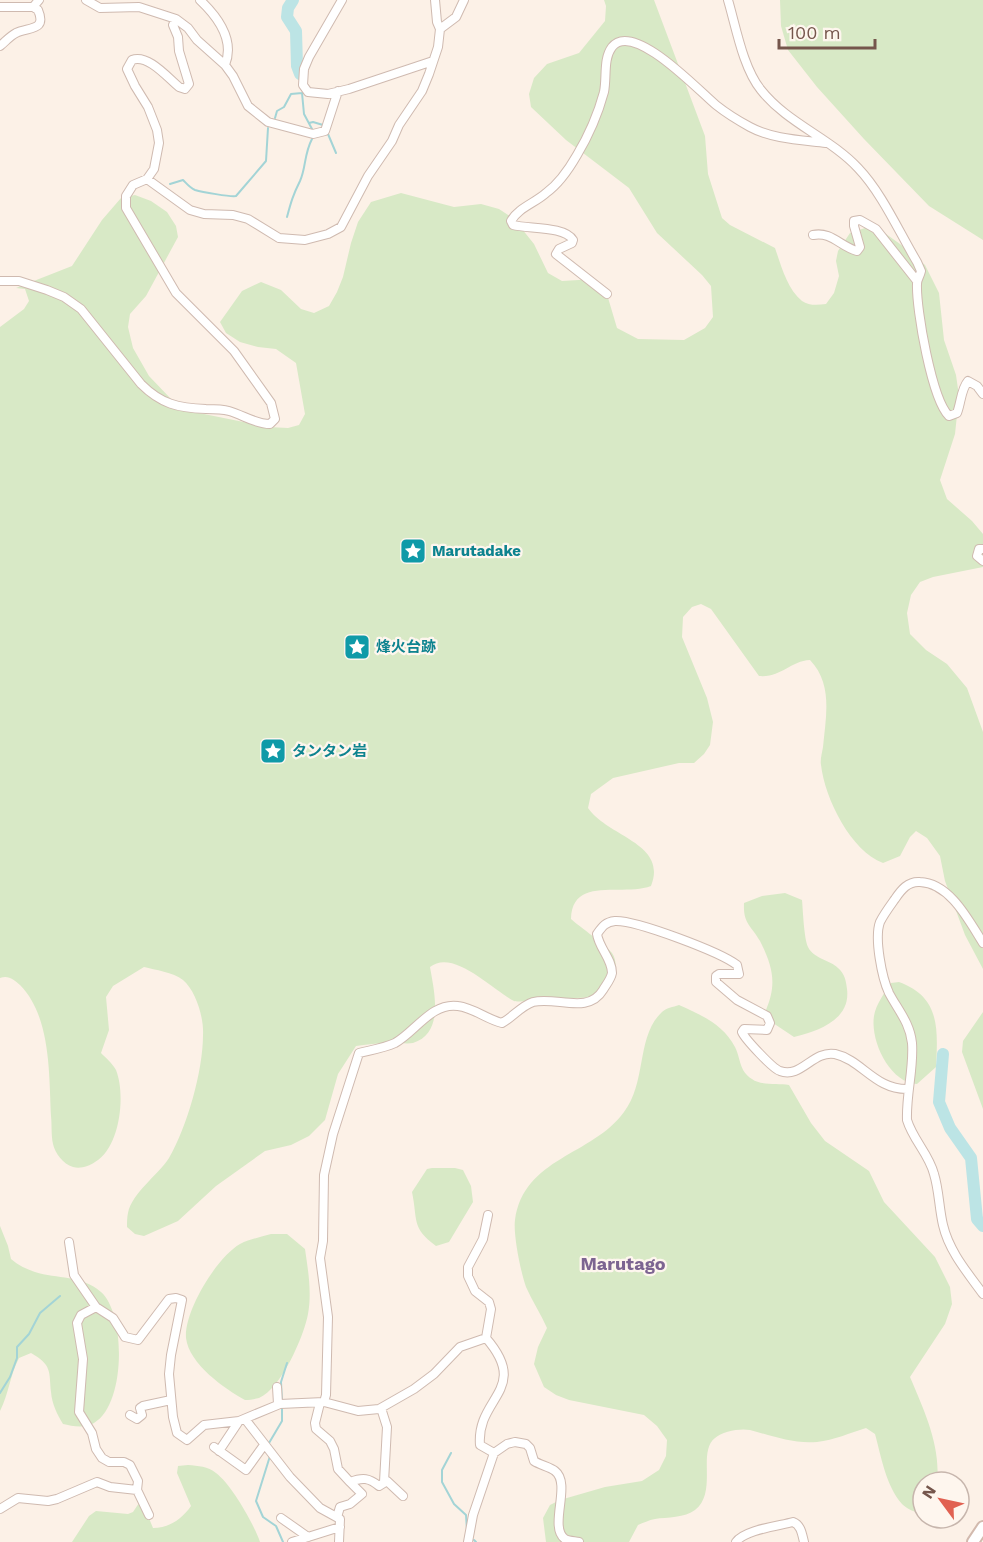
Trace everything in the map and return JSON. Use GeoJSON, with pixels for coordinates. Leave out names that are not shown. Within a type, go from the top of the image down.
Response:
{"type":"FeatureCollection","features":[{"type":"Feature","properties":{"kind":"street"},"geometry":{"type":"LineString","coordinates":[[33,7],[39,0]]}},
{"type":"Feature","properties":{"kind":"street"},"geometry":{"type":"LineString","coordinates":[[86,0],[100,8],[139,7],[176,19],[225,65],[248,106],[268,122],[313,134],[325,131],[338,92]]}},
{"type":"Feature","properties":{"kind":"street"},"geometry":{"type":"LineString","coordinates":[[200,0],[220,21],[225,32],[229,56],[225,65]]}},
{"type":"Feature","properties":{"kind":"street"},"geometry":{"type":"LineString","coordinates":[[342,0],[309,57],[303,78],[303,86],[308,93],[338,92],[433,61]]}},
{"type":"Feature","properties":{"kind":"street"},"geometry":{"type":"LineString","coordinates":[[147,179],[190,210],[204,214],[233,215],[248,219],[279,238],[305,240],[328,234],[341,227],[368,176],[422,91],[433,61],[440,29],[435,0]]}},
{"type":"Feature","properties":{"kind":"street"},"geometry":{"type":"LineString","coordinates":[[440,29],[456,17],[464,0]]}},
{"type":"Feature","properties":{"kind":"street"},"geometry":{"type":"LineString","coordinates":[[728,0],[747,62],[761,90],[778,107],[858,167],[917,262],[921,271],[917,280],[919,309],[928,362],[940,404],[945,412],[949,416],[957,413],[964,387],[968,381],[983,394]]}},
{"type":"Feature","properties":{"kind":"street"},"geometry":{"type":"LineString","coordinates":[[0,7],[33,7],[38,10],[40,16],[35,28],[16,34],[0,46]]}},
{"type":"Feature","properties":{"kind":"street"},"geometry":{"type":"LineString","coordinates":[[0,281],[19,281],[47,290],[64,297],[81,309],[141,384],[165,403],[230,411],[264,424],[270,424],[275,419],[271,403],[225,341],[176,293],[126,208],[126,196],[133,185],[147,179],[154,169],[159,143],[157,130],[148,107],[127,69],[132,60],[144,59],[179,87],[185,89],[189,84],[173,25],[176,19]]}},
{"type":"Feature","properties":{"kind":"street"},"geometry":{"type":"LineString","coordinates":[[607,294],[556,254],[559,249],[572,243],[571,236],[562,231],[513,225],[511,221],[514,214],[545,194],[561,180],[578,154],[598,112],[604,88],[607,58],[612,47],[617,43],[629,40],[638,43],[670,64],[717,105],[751,127],[773,135],[826,143]]}},
{"type":"Feature","properties":{"kind":"street"},"geometry":{"type":"LineString","coordinates":[[813,235],[820,234],[833,238],[857,251],[860,247],[854,221],[860,220],[876,230],[917,280]]}},
{"type":"Feature","properties":{"kind":"street"},"geometry":{"type":"LineString","coordinates":[[983,549],[979,549],[977,556],[983,561]]}},
{"type":"Feature","properties":{"kind":"street"},"geometry":{"type":"LineString","coordinates":[[983,943],[968,919],[949,896],[931,884],[921,882],[908,885],[900,892],[879,924],[885,982],[904,1015],[912,1042],[907,1120],[910,1131],[929,1159],[935,1176],[944,1228],[958,1259],[983,1294]]}},
{"type":"Feature","properties":{"kind":"street"},"geometry":{"type":"LineString","coordinates":[[337,1517],[340,1507],[350,1504],[362,1494],[338,1469],[330,1441],[316,1429],[315,1423],[326,1395],[327,1317],[320,1258],[323,1241],[324,1175],[333,1134],[358,1053],[393,1043],[422,1020],[446,1007],[456,1005],[469,1008],[502,1023],[532,1003],[543,1001],[581,1004],[592,1000],[599,996],[612,974],[597,934],[606,923],[614,921],[633,923],[728,958],[737,965],[739,974],[718,974],[716,982],[737,1000],[767,1016],[770,1022],[767,1030],[744,1029],[741,1032],[747,1042],[779,1071],[788,1072],[800,1069],[822,1054],[835,1054],[889,1087],[908,1089]]}},
{"type":"Feature","properties":{"kind":"street"},"geometry":{"type":"LineString","coordinates":[[488,1215],[483,1239],[468,1267],[468,1276],[475,1292],[489,1302],[491,1309],[486,1338],[502,1363],[505,1377],[502,1388],[482,1424],[479,1436],[480,1445],[494,1453]]}},
{"type":"Feature","properties":{"kind":"street"},"geometry":{"type":"LineString","coordinates":[[69,1242],[74,1275],[96,1307],[112,1318],[125,1337],[138,1340],[169,1299],[182,1300],[169,1374],[173,1417],[177,1433],[187,1440],[204,1425],[242,1420],[280,1404],[322,1402],[358,1411],[381,1408],[414,1389],[434,1374],[460,1347],[486,1338]]}},
{"type":"Feature","properties":{"kind":"street"},"geometry":{"type":"LineString","coordinates":[[96,1307],[81,1315],[77,1323],[83,1359],[79,1412],[92,1433],[96,1449],[102,1458],[109,1462],[123,1462],[130,1465],[138,1481],[137,1490],[149,1515]]}},
{"type":"Feature","properties":{"kind":"street"},"geometry":{"type":"LineString","coordinates":[[277,1387],[280,1404]]}},
{"type":"Feature","properties":{"kind":"street"},"geometry":{"type":"LineString","coordinates":[[130,1415],[137,1419],[142,1415],[140,1408],[143,1406],[171,1400]]}},
{"type":"Feature","properties":{"kind":"street"},"geometry":{"type":"LineString","coordinates":[[350,1482],[361,1478],[370,1479],[379,1486],[384,1482],[387,1427],[381,1408]]}},
{"type":"Feature","properties":{"kind":"street"},"geometry":{"type":"LineString","coordinates":[[242,1420],[290,1477],[320,1508],[340,1519],[339,1542]]}},
{"type":"Feature","properties":{"kind":"street"},"geometry":{"type":"LineString","coordinates":[[242,1420],[216,1449],[249,1472],[264,1445]]}},
{"type":"Feature","properties":{"kind":"street"},"geometry":{"type":"LineString","coordinates":[[468,1542],[473,1515],[494,1453],[507,1443],[515,1442],[526,1444],[530,1448],[534,1461],[555,1471],[559,1476],[561,1488],[559,1527],[563,1537],[579,1542]]}},
{"type":"Feature","properties":{"kind":"street"},"geometry":{"type":"LineString","coordinates":[[384,1482],[387,1481],[403,1496]]}},
{"type":"Feature","properties":{"kind":"street"},"geometry":{"type":"LineString","coordinates":[[0,1509],[18,1498],[48,1501],[97,1482],[110,1487],[137,1490]]}},
{"type":"Feature","properties":{"kind":"street"},"geometry":{"type":"LineString","coordinates":[[281,1518],[308,1537]]}},
{"type":"Feature","properties":{"kind":"street"},"geometry":{"type":"LineString","coordinates":[[736,1542],[748,1532],[793,1522],[801,1530],[804,1542]]}},
{"type":"Feature","properties":{"kind":"street"},"geometry":{"type":"LineString","coordinates":[[292,1542],[340,1527]]}},
{"type":"Feature","properties":{"kind":"street"},"geometry":{"type":"LineString","coordinates":[[973,1542],[983,1527]]}},
{"type":"Feature","properties":{"kind":"green space"},"geometry":{"type":"Polygon","coordinates":[[[604,0],[654,0],[705,136],[708,174],[722,218],[730,225],[775,248],[788,283],[802,301],[817,305],[826,304],[834,293],[839,276],[836,261],[838,251],[850,233],[868,227],[886,234],[925,265],[939,293],[944,340],[956,375],[959,396],[955,434],[940,480],[947,499],[983,534],[983,567],[933,577],[920,582],[911,595],[907,613],[910,634],[926,650],[947,664],[967,688],[983,732],[983,969],[965,935],[945,881],[940,856],[927,838],[916,831],[910,837],[900,856],[883,863],[871,857],[850,836],[834,808],[821,765],[826,701],[822,679],[817,669],[810,660],[797,663],[780,672],[759,676],[711,609],[701,604],[692,607],[683,617],[682,637],[707,698],[713,722],[710,745],[694,763],[679,763],[613,778],[591,794],[588,808],[597,818],[644,850],[651,860],[654,871],[651,886],[640,889],[589,892],[580,897],[574,905],[571,919],[604,945],[615,958],[614,976],[602,996],[514,1001],[461,967],[450,963],[439,963],[430,967],[435,1010],[430,1030],[423,1038],[413,1043],[356,1046],[338,1074],[325,1120],[309,1136],[291,1145],[265,1151],[216,1186],[178,1221],[144,1236],[135,1234],[127,1227],[130,1206],[169,1158],[188,1115],[200,1065],[202,1021],[192,991],[183,980],[174,975],[144,967],[113,986],[106,997],[109,1030],[101,1053],[115,1068],[119,1081],[119,1120],[115,1133],[103,1155],[85,1167],[69,1166],[60,1158],[52,1141],[48,1065],[43,1029],[38,1013],[20,985],[9,978],[0,978],[0,327],[24,309],[29,301],[25,289],[16,288],[72,266],[102,220],[121,198],[135,195],[151,201],[167,212],[176,226],[178,237],[146,296],[130,314],[128,327],[133,348],[149,376],[171,399],[189,411],[268,427],[288,428],[299,425],[305,414],[296,363],[276,349],[240,342],[226,333],[220,322],[242,291],[261,282],[281,290],[301,309],[314,313],[329,306],[343,277],[358,222],[371,202],[401,193],[454,207],[481,204],[499,209],[514,219],[534,244],[548,273],[562,281],[595,279],[606,291],[617,328],[638,339],[684,340],[705,328],[713,317],[711,286],[657,233],[629,188],[566,140],[531,107],[529,94],[534,78],[547,64],[579,53],[605,21],[604,0]]]}},
{"type":"Feature","properties":{"kind":"green space"},"geometry":{"type":"Polygon","coordinates":[[[780,0],[983,0],[983,240],[929,206],[817,87],[788,50],[781,26],[780,0]]]}},
{"type":"Feature","properties":{"kind":"green space"},"geometry":{"type":"Polygon","coordinates":[[[785,893],[802,900],[808,947],[814,954],[840,970],[845,978],[847,989],[844,1009],[838,1016],[822,1027],[794,1037],[773,1023],[766,1010],[772,992],[771,967],[760,941],[746,920],[744,910],[744,903],[762,896],[785,893]]]}},
{"type":"Feature","properties":{"kind":"green space"},"geometry":{"type":"Polygon","coordinates":[[[899,982],[922,996],[934,1015],[937,1039],[936,1067],[917,1084],[907,1082],[890,1069],[875,1037],[874,1016],[877,1007],[891,983],[899,982]]]}},
{"type":"Feature","properties":{"kind":"green space"},"geometry":{"type":"Polygon","coordinates":[[[679,1005],[718,1026],[730,1039],[745,1072],[752,1079],[765,1083],[789,1085],[811,1123],[825,1141],[869,1171],[884,1202],[935,1257],[950,1287],[952,1304],[945,1324],[910,1377],[930,1428],[938,1469],[911,1470],[911,1510],[896,1497],[885,1470],[875,1434],[866,1428],[817,1442],[791,1441],[742,1429],[722,1434],[710,1444],[705,1493],[702,1502],[691,1513],[653,1519],[638,1525],[629,1542],[546,1542],[543,1518],[550,1505],[605,1487],[642,1481],[659,1470],[666,1456],[667,1440],[657,1426],[644,1415],[569,1400],[544,1387],[534,1364],[538,1347],[547,1328],[524,1281],[516,1244],[515,1220],[521,1199],[531,1183],[561,1159],[595,1139],[624,1112],[636,1087],[648,1034],[654,1022],[670,1008],[679,1005]]]}},
{"type":"Feature","properties":{"kind":"green space"},"geometry":{"type":"Polygon","coordinates":[[[983,1012],[983,1109],[962,1052],[963,1041],[983,1012]]]}},
{"type":"Feature","properties":{"kind":"green space"},"geometry":{"type":"Polygon","coordinates":[[[427,1169],[463,1170],[471,1186],[473,1202],[449,1242],[436,1246],[419,1228],[412,1192],[427,1169]]]}},
{"type":"Feature","properties":{"kind":"green space"},"geometry":{"type":"Polygon","coordinates":[[[0,1226],[11,1259],[16,1263],[35,1272],[86,1283],[101,1292],[109,1303],[115,1319],[118,1338],[117,1379],[105,1413],[90,1425],[63,1424],[52,1401],[48,1369],[43,1361],[31,1353],[19,1358],[0,1411],[0,1226]]]}},
{"type":"Feature","properties":{"kind":"green space"},"geometry":{"type":"Polygon","coordinates":[[[271,1234],[287,1234],[305,1249],[310,1289],[308,1314],[297,1348],[275,1384],[259,1398],[245,1400],[218,1382],[201,1366],[189,1348],[186,1338],[187,1327],[196,1300],[212,1272],[222,1260],[240,1244],[271,1234]]]}},
{"type":"Feature","properties":{"kind":"green space"},"geometry":{"type":"Polygon","coordinates":[[[188,1465],[210,1469],[222,1478],[253,1525],[260,1542],[72,1542],[89,1516],[96,1511],[128,1514],[133,1512],[139,1503],[144,1506],[153,1528],[175,1522],[191,1506],[177,1473],[178,1466],[188,1465]]]}},
{"type":"Feature","properties":{"kind":"waterway"},"geometry":{"type":"LineString","coordinates":[[293,0],[288,8],[287,17],[296,31],[297,66],[300,74]]}},
{"type":"Feature","properties":{"kind":"waterway"},"geometry":{"type":"LineString","coordinates":[[302,93],[304,114],[312,129]]}},
{"type":"Feature","properties":{"kind":"waterway"},"geometry":{"type":"LineString","coordinates":[[275,118],[277,111],[284,107],[291,94],[302,93]]}},
{"type":"Feature","properties":{"kind":"waterway"},"geometry":{"type":"LineString","coordinates":[[309,123],[323,125]]}},
{"type":"Feature","properties":{"kind":"waterway"},"geometry":{"type":"LineString","coordinates":[[170,184],[183,180],[195,190],[236,196],[266,161],[268,128]]}},
{"type":"Feature","properties":{"kind":"waterway"},"geometry":{"type":"LineString","coordinates":[[328,134],[336,153]]}},
{"type":"Feature","properties":{"kind":"waterway"},"geometry":{"type":"LineString","coordinates":[[287,217],[312,139]]}},
{"type":"Feature","properties":{"kind":"waterway"},"geometry":{"type":"LineString","coordinates":[[943,1054],[939,1102],[950,1128],[971,1158],[977,1219],[983,1226]]}},
{"type":"Feature","properties":{"kind":"waterway"},"geometry":{"type":"LineString","coordinates":[[0,1393],[10,1377],[17,1358],[17,1347],[29,1334],[40,1313],[60,1296]]}},
{"type":"Feature","properties":{"kind":"waterway"},"geometry":{"type":"LineString","coordinates":[[282,1402],[281,1382],[287,1363]]}},
{"type":"Feature","properties":{"kind":"waterway"},"geometry":{"type":"LineString","coordinates":[[269,1443],[282,1421],[282,1408]]}},
{"type":"Feature","properties":{"kind":"waterway"},"geometry":{"type":"LineString","coordinates":[[451,1453],[442,1470],[442,1482],[454,1504],[466,1515],[467,1530]]}},
{"type":"Feature","properties":{"kind":"waterway"},"geometry":{"type":"LineString","coordinates":[[270,1456],[256,1501],[263,1517],[276,1526],[283,1542]]}},
{"type":"Feature","properties":{"kind":"place","name":"Marutadake"},"geometry":{"type":"Point","coordinates":[413,551]}},
{"type":"Feature","properties":{"kind":"place","name":"烽火台跡"},"geometry":{"type":"Point","coordinates":[357,647]}},
{"type":"Feature","properties":{"kind":"place","name":"タンタン岩"},"geometry":{"type":"Point","coordinates":[273,751]}},
{"type":"Feature","properties":{"kind":"district","name":"Marutago"},"geometry":{"type":"Point","coordinates":[623,1264]}}]}
